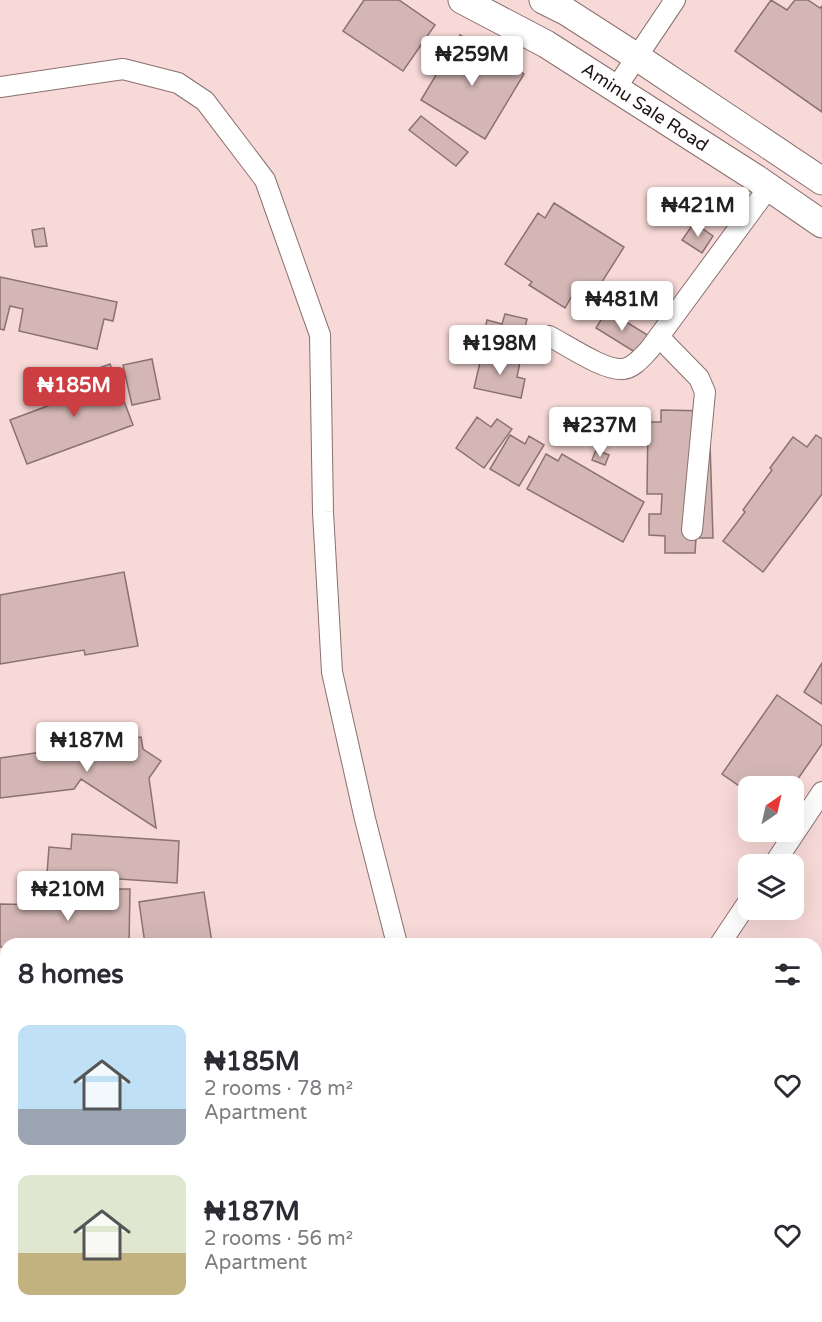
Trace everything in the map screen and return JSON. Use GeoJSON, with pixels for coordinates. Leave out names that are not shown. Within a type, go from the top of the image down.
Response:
{"type":"FeatureCollection","features":[{"type":"Feature","properties":{"kind":"street","name":"Aminu Sale Road"},"geometry":{"type":"LineString","coordinates":[[462,0],[546,44],[769,187],[822,224]]}},
{"type":"Feature","properties":{"kind":"street","name":"Aminu Sale Road"},"geometry":{"type":"LineString","coordinates":[[543,0],[567,12],[637,57],[822,181]]}},
{"type":"Feature","properties":{"kind":"street"},"geometry":{"type":"LineString","coordinates":[[616,88],[675,0]]}},
{"type":"Feature","properties":{"kind":"street"},"geometry":{"type":"LineString","coordinates":[[0,87],[123,69],[178,83],[205,101],[265,180],[320,335],[323,512],[332,672],[365,819],[395,938]]}},
{"type":"Feature","properties":{"kind":"street"},"geometry":{"type":"LineString","coordinates":[[549,336],[609,368],[624,369],[636,363],[659,337],[769,187]]}},
{"type":"Feature","properties":{"kind":"street"},"geometry":{"type":"LineString","coordinates":[[659,337],[699,378],[705,392],[692,530]]}},
{"type":"Feature","properties":{"kind":"street"},"geometry":{"type":"LineString","coordinates":[[781,854],[822,792]]}},
{"type":"Feature","properties":{"kind":"street"},"geometry":{"type":"LineString","coordinates":[[724,938],[738,917]]}},
{"type":"Feature","properties":{"kind":"building"},"geometry":{"type":"Polygon","coordinates":[[[364,0],[399,0],[435,25],[403,71],[343,31],[364,0]]]}},
{"type":"Feature","properties":{"kind":"building"},"geometry":{"type":"Polygon","coordinates":[[[771,0],[787,10],[795,0],[808,0],[820,8],[822,6],[822,112],[735,51],[771,0]]]}},
{"type":"Feature","properties":{"kind":"building"},"geometry":{"type":"Polygon","coordinates":[[[460,35],[524,74],[485,139],[421,100],[460,35]]]}},
{"type":"Feature","properties":{"kind":"building"},"geometry":{"type":"Polygon","coordinates":[[[421,116],[468,152],[456,166],[409,130],[421,116]]]}},
{"type":"Feature","properties":{"kind":"building"},"geometry":{"type":"Polygon","coordinates":[[[554,203],[624,247],[588,304],[573,294],[565,308],[529,285],[532,282],[505,264],[538,213],[545,218],[554,203]]]}},
{"type":"Feature","properties":{"kind":"building"},"geometry":{"type":"Polygon","coordinates":[[[694,223],[713,236],[702,253],[682,240],[694,223]]]}},
{"type":"Feature","properties":{"kind":"building"},"geometry":{"type":"Polygon","coordinates":[[[44,228],[47,246],[35,247],[32,230],[44,228]]]}},
{"type":"Feature","properties":{"kind":"building"},"geometry":{"type":"Polygon","coordinates":[[[0,277],[117,302],[113,321],[104,319],[97,349],[19,331],[23,309],[10,306],[4,330],[0,329],[0,277]]]}},
{"type":"Feature","properties":{"kind":"building"},"geometry":{"type":"Polygon","coordinates":[[[638,286],[651,294],[637,316],[625,309],[638,286]]]}},
{"type":"Feature","properties":{"kind":"building"},"geometry":{"type":"Polygon","coordinates":[[[607,310],[649,336],[638,354],[596,328],[607,310]]]}},
{"type":"Feature","properties":{"kind":"building"},"geometry":{"type":"Polygon","coordinates":[[[505,314],[527,319],[522,340],[531,342],[528,358],[481,347],[487,320],[502,324],[505,314]]]}},
{"type":"Feature","properties":{"kind":"building"},"geometry":{"type":"Polygon","coordinates":[[[482,354],[520,362],[517,377],[525,379],[521,398],[474,388],[482,354]]]}},
{"type":"Feature","properties":{"kind":"building"},"geometry":{"type":"Polygon","coordinates":[[[152,359],[160,399],[132,405],[123,365],[152,359]]]}},
{"type":"Feature","properties":{"kind":"building"},"geometry":{"type":"Polygon","coordinates":[[[110,364],[133,425],[27,464],[10,420],[85,392],[80,375],[110,364]]]}},
{"type":"Feature","properties":{"kind":"building"},"geometry":{"type":"Polygon","coordinates":[[[661,410],[709,411],[713,538],[696,538],[695,553],[665,553],[665,536],[649,535],[649,514],[661,514],[662,494],[647,494],[648,422],[661,422],[661,410]]]}},
{"type":"Feature","properties":{"kind":"building"},"geometry":{"type":"Polygon","coordinates":[[[477,417],[491,427],[497,419],[512,429],[484,468],[456,448],[477,417]]]}},
{"type":"Feature","properties":{"kind":"building"},"geometry":{"type":"Polygon","coordinates":[[[510,435],[525,444],[529,436],[544,445],[519,486],[490,469],[510,435]]]}},
{"type":"Feature","properties":{"kind":"building"},"geometry":{"type":"Polygon","coordinates":[[[816,435],[822,439],[822,494],[763,572],[723,541],[745,512],[743,510],[793,437],[807,447],[816,435]]]}},
{"type":"Feature","properties":{"kind":"building"},"geometry":{"type":"Polygon","coordinates":[[[596,450],[609,455],[605,465],[592,460],[596,450]]]}},
{"type":"Feature","properties":{"kind":"building"},"geometry":{"type":"Polygon","coordinates":[[[546,454],[558,461],[562,454],[644,502],[623,542],[527,489],[546,454]]]}},
{"type":"Feature","properties":{"kind":"building"},"geometry":{"type":"Polygon","coordinates":[[[124,572],[138,646],[85,655],[84,650],[0,664],[0,595],[124,572]]]}},
{"type":"Feature","properties":{"kind":"building"},"geometry":{"type":"Polygon","coordinates":[[[822,663],[822,704],[804,692],[822,663]]]}},
{"type":"Feature","properties":{"kind":"building"},"geometry":{"type":"Polygon","coordinates":[[[777,695],[822,726],[822,744],[800,776],[738,776],[738,785],[722,774],[777,695]]]}},
{"type":"Feature","properties":{"kind":"building"},"geometry":{"type":"Polygon","coordinates":[[[141,737],[143,749],[161,761],[149,778],[156,828],[81,779],[74,789],[0,798],[0,758],[42,752],[51,758],[58,747],[141,737]]]}},
{"type":"Feature","properties":{"kind":"building"},"geometry":{"type":"Polygon","coordinates":[[[72,834],[179,841],[177,883],[47,874],[49,847],[71,849],[72,834]]]}},
{"type":"Feature","properties":{"kind":"building"},"geometry":{"type":"Polygon","coordinates":[[[112,889],[130,889],[129,938],[0,938],[0,904],[46,905],[46,899],[112,901],[112,889]]]}},
{"type":"Feature","properties":{"kind":"building"},"geometry":{"type":"Polygon","coordinates":[[[204,892],[211,938],[144,938],[139,902],[204,892]]]}}]}
